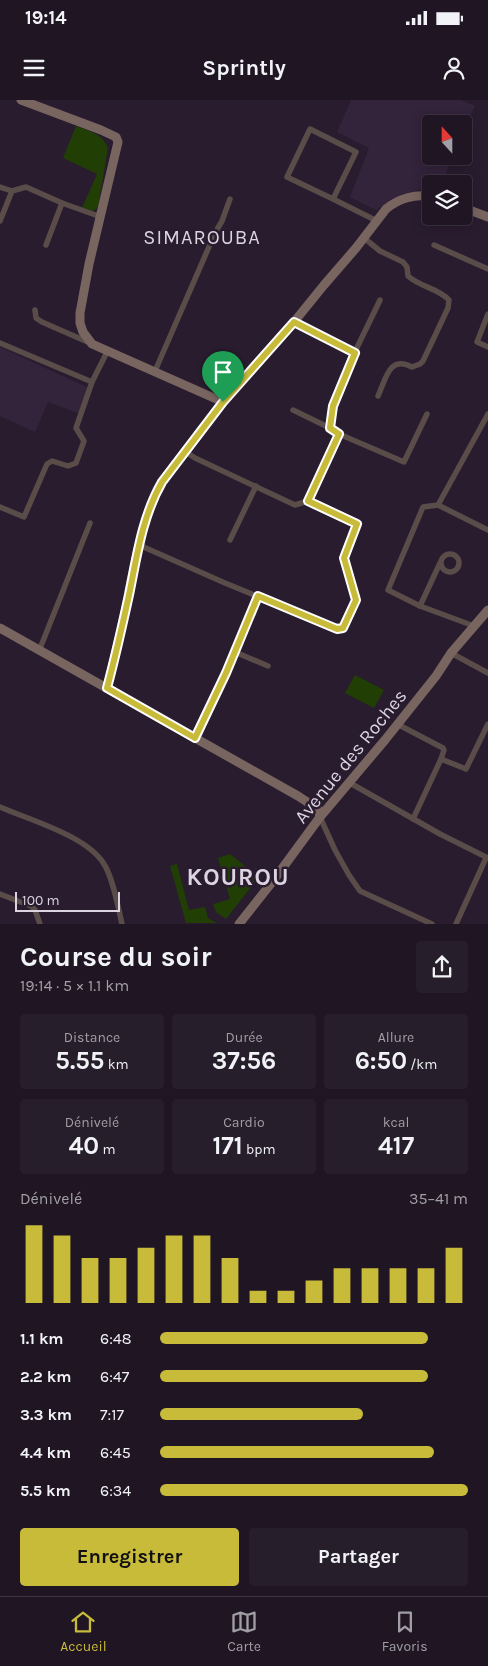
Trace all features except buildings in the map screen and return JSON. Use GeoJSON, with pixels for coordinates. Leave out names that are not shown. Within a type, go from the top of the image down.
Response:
{"type":"FeatureCollection","features":[{"type":"Feature","properties":{"kind":"street"},"geometry":{"type":"LineString","coordinates":[[21,100],[101,130],[116,137],[118,142],[85,283],[80,314],[83,332],[92,344]]}},
{"type":"Feature","properties":{"kind":"street"},"geometry":{"type":"LineString","coordinates":[[333,199],[356,152],[310,130],[287,177],[377,221]]}},
{"type":"Feature","properties":{"kind":"street"},"geometry":{"type":"LineString","coordinates":[[0,187],[12,191],[26,187],[62,203],[101,216]]}},
{"type":"Feature","properties":{"kind":"street"},"geometry":{"type":"LineString","coordinates":[[0,221],[12,191]]}},
{"type":"Feature","properties":{"kind":"street"},"geometry":{"type":"LineString","coordinates":[[107,688],[122,629],[142,529],[162,482],[223,402],[294,322],[391,205],[408,197],[422,196]]}},
{"type":"Feature","properties":{"kind":"street"},"geometry":{"type":"LineString","coordinates":[[156,371],[230,199]]}},
{"type":"Feature","properties":{"kind":"street"},"geometry":{"type":"LineString","coordinates":[[46,245],[62,203]]}},
{"type":"Feature","properties":{"kind":"street"},"geometry":{"type":"LineString","coordinates":[[472,211],[488,217]]}},
{"type":"Feature","properties":{"kind":"street"},"geometry":{"type":"LineString","coordinates":[[364,238],[380,251],[403,262],[407,267],[408,276],[412,280],[444,295],[449,300],[448,308],[423,361],[412,366],[403,362],[395,363],[390,369],[378,396]]}},
{"type":"Feature","properties":{"kind":"street"},"geometry":{"type":"LineString","coordinates":[[434,245],[488,269]]}},
{"type":"Feature","properties":{"kind":"street"},"geometry":{"type":"LineString","coordinates":[[330,428],[333,406],[380,300]]}},
{"type":"Feature","properties":{"kind":"street"},"geometry":{"type":"LineString","coordinates":[[34,310],[36,318],[42,322],[223,402]]}},
{"type":"Feature","properties":{"kind":"street"},"geometry":{"type":"LineString","coordinates":[[488,314],[477,342],[488,348]]}},
{"type":"Feature","properties":{"kind":"street"},"geometry":{"type":"LineString","coordinates":[[294,322],[355,353]]}},
{"type":"Feature","properties":{"kind":"street"},"geometry":{"type":"LineString","coordinates":[[0,343],[92,382]]}},
{"type":"Feature","properties":{"kind":"street"},"geometry":{"type":"LineString","coordinates":[[0,508],[24,516],[47,464],[52,461],[68,466],[76,463],[84,441],[76,428],[92,382],[108,350]]}},
{"type":"Feature","properties":{"kind":"street"},"geometry":{"type":"LineString","coordinates":[[293,410],[339,434],[404,462],[427,414]]}},
{"type":"Feature","properties":{"kind":"street"},"geometry":{"type":"LineString","coordinates":[[438,505],[488,414]]}},
{"type":"Feature","properties":{"kind":"street"},"geometry":{"type":"LineString","coordinates":[[308,501],[339,434]]}},
{"type":"Feature","properties":{"kind":"street"},"geometry":{"type":"LineString","coordinates":[[139,545],[337,629],[343,628],[356,600],[344,558],[357,524],[308,501],[296,505],[194,458],[186,452]]}},
{"type":"Feature","properties":{"kind":"street"},"geometry":{"type":"LineString","coordinates":[[230,540],[256,486]]}},
{"type":"Feature","properties":{"kind":"street"},"geometry":{"type":"LineString","coordinates":[[474,626],[420,606],[388,590],[423,507],[438,505],[488,530]]}},
{"type":"Feature","properties":{"kind":"street"},"geometry":{"type":"LineString","coordinates":[[40,651],[90,523]]}},
{"type":"Feature","properties":{"kind":"street"},"geometry":{"type":"LineString","coordinates":[[420,606],[440,563]]}},
{"type":"Feature","properties":{"kind":"street"},"geometry":{"type":"LineString","coordinates":[[195,738],[235,652],[258,596]]}},
{"type":"Feature","properties":{"kind":"street","name":"Avenue des Roches"},"geometry":{"type":"LineString","coordinates":[[239,924],[273,882],[320,817],[350,783],[436,676],[451,653],[474,626],[487,615]]}},
{"type":"Feature","properties":{"kind":"street"},"geometry":{"type":"LineString","coordinates":[[0,628],[318,809],[335,850],[360,891],[432,924]]}},
{"type":"Feature","properties":{"kind":"street"},"geometry":{"type":"LineString","coordinates":[[235,652],[268,666]]}},
{"type":"Feature","properties":{"kind":"street"},"geometry":{"type":"LineString","coordinates":[[451,653],[488,673]]}},
{"type":"Feature","properties":{"kind":"street"},"geometry":{"type":"LineString","coordinates":[[397,724],[444,750],[413,819]]}},
{"type":"Feature","properties":{"kind":"street"},"geometry":{"type":"LineString","coordinates":[[441,759],[466,769],[488,724]]}},
{"type":"Feature","properties":{"kind":"street"},"geometry":{"type":"LineString","coordinates":[[350,783],[487,858],[456,924]]}},
{"type":"Feature","properties":{"kind":"street"},"geometry":{"type":"LineString","coordinates":[[0,807],[75,838],[96,852],[106,865],[122,924]]}},
{"type":"Feature","properties":{"kind":"street"},"geometry":{"type":"LineString","coordinates":[[0,894],[31,906],[35,910],[40,924]]}},
{"type":"Feature","properties":{"kind":"shaded area"},"geometry":{"type":"Polygon","coordinates":[[[351,100],[461,100],[475,106],[471,115],[422,115],[422,165],[449,165],[445,175],[422,175],[422,189],[400,195],[376,210],[350,197],[369,148],[337,132],[351,100]]]}},
{"type":"Feature","properties":{"kind":"shaded area"},"geometry":{"type":"Polygon","coordinates":[[[0,347],[91,389],[80,414],[48,402],[35,432],[0,416],[0,347]]]}},
{"type":"Feature","properties":{"kind":"green space"},"geometry":{"type":"Polygon","coordinates":[[[76,126],[99,136],[108,148],[98,207],[93,211],[82,208],[97,174],[63,158],[76,126]]]}},
{"type":"Feature","properties":{"kind":"green space"},"geometry":{"type":"Polygon","coordinates":[[[355,675],[384,690],[374,708],[345,693],[355,675]]]}},
{"type":"Feature","properties":{"kind":"green space"},"geometry":{"type":"Polygon","coordinates":[[[230,854],[259,877],[226,919],[216,912],[213,904],[230,899],[218,858],[230,854]]]}},
{"type":"Feature","properties":{"kind":"green space"},"geometry":{"type":"Polygon","coordinates":[[[177,864],[189,910],[205,907],[208,918],[217,923],[186,923],[170,866],[177,864]]]}},
{"type":"Feature","properties":{"kind":"district","name":"SIMAROUBA"},"geometry":{"type":"Point","coordinates":[202,237]}},
{"type":"Feature","properties":{"kind":"district","name":"KOUROU"},"geometry":{"type":"Point","coordinates":[238,877]}},
{"type":"Feature","properties":{"kind":"route"},"geometry":{"type":"LineString","coordinates":[[294,322],[355,353],[333,406],[330,428],[339,434],[308,501],[357,524],[344,558],[356,600],[343,628],[337,629],[258,596],[226,673],[195,738],[107,688],[122,629],[145,519],[162,482],[223,402],[294,322]]}}]}
